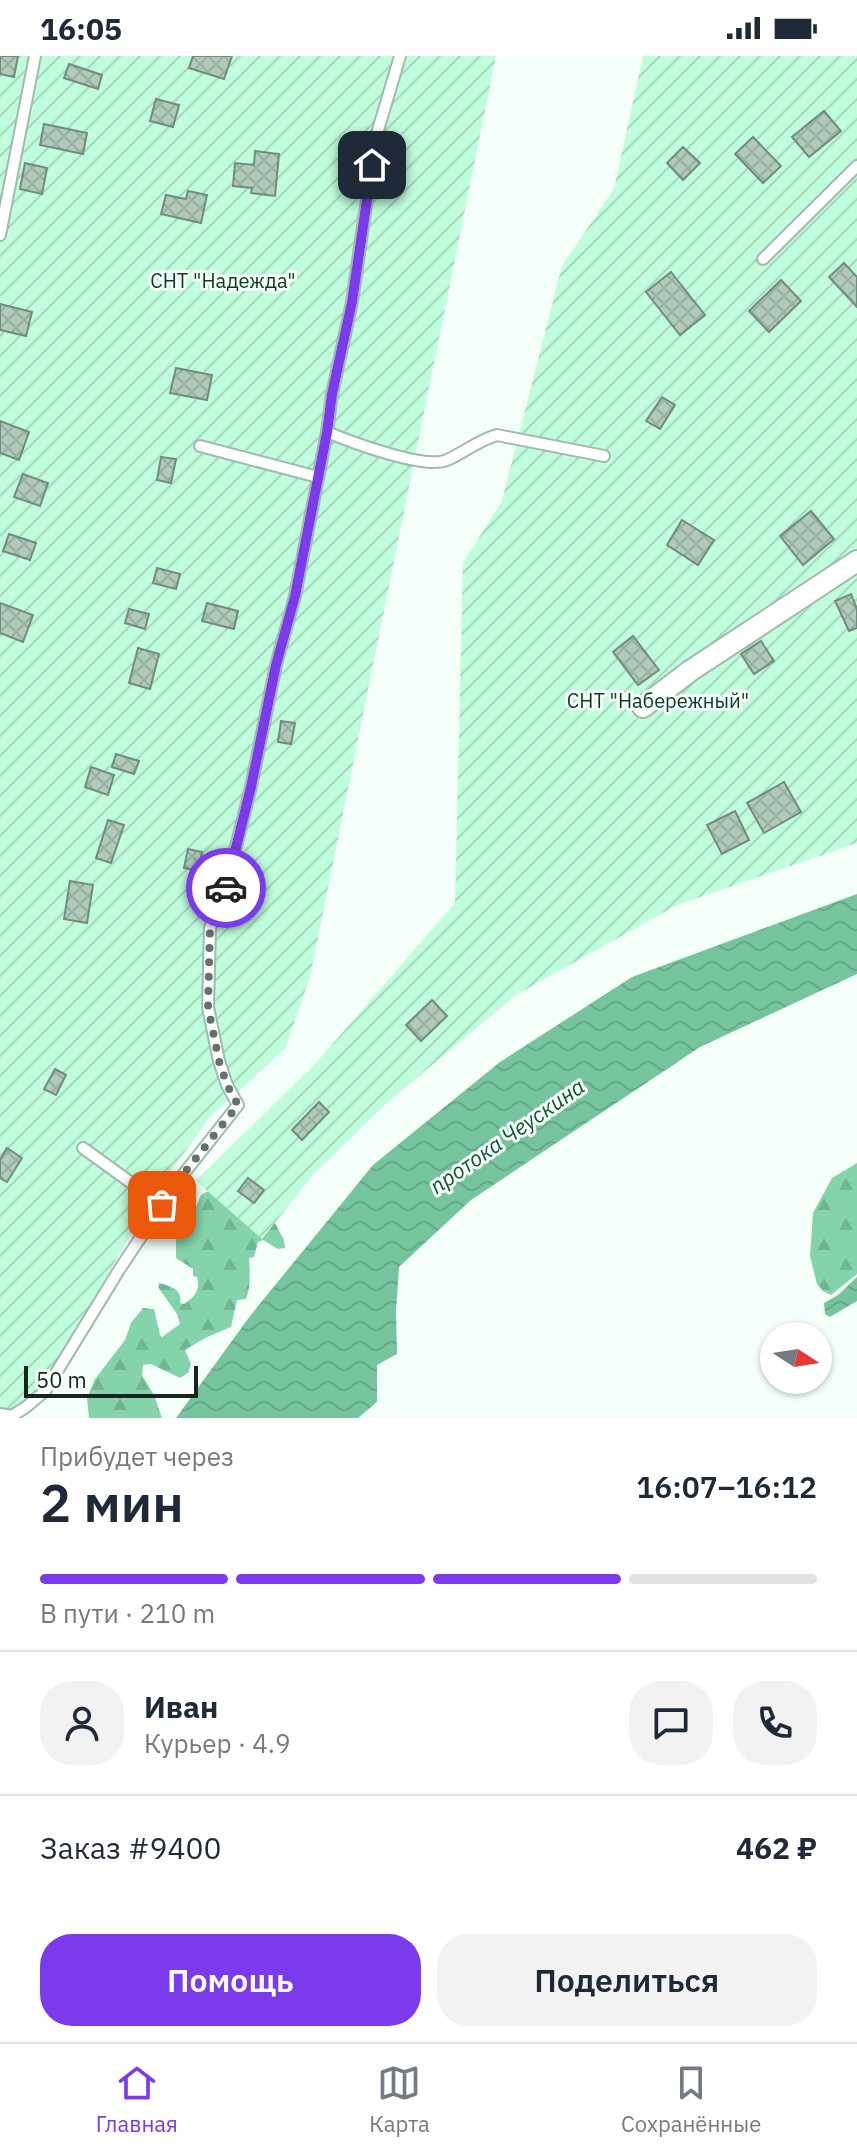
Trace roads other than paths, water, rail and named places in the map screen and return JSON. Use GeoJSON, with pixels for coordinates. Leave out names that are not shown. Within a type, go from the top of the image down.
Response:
{"type":"FeatureCollection","features":[{"type":"Feature","properties":{"kind":"street"},"geometry":{"type":"LineString","coordinates":[[643,707],[690,671],[857,561]]}},
{"type":"Feature","properties":{"kind":"lane"},"geometry":{"type":"LineString","coordinates":[[0,235],[35,56]]}},
{"type":"Feature","properties":{"kind":"lane"},"geometry":{"type":"LineString","coordinates":[[0,1414],[12,1416],[45,1391],[178,1181],[238,1105],[219,1061],[208,1007],[210,928],[225,891],[251,787],[276,665],[295,596],[352,302],[376,137],[400,56]]}},
{"type":"Feature","properties":{"kind":"lane"},"geometry":{"type":"LineString","coordinates":[[763,259],[857,166]]}},
{"type":"Feature","properties":{"kind":"lane"},"geometry":{"type":"LineString","coordinates":[[327,432],[359,445],[430,464],[445,462],[481,439],[497,435],[604,456]]}},
{"type":"Feature","properties":{"kind":"lane"},"geometry":{"type":"LineString","coordinates":[[200,446],[318,477]]}},
{"type":"Feature","properties":{"kind":"lane"},"geometry":{"type":"LineString","coordinates":[[83,1148],[162,1205]]}},
{"type":"Feature","properties":{"kind":"water","name":"протока Чеускина"},"geometry":{"type":"Polygon","coordinates":[[[857,894],[857,974],[700,1047],[471,1200],[399,1267],[397,1354],[377,1365],[377,1402],[358,1418],[176,1418],[250,1316],[373,1165],[500,1062],[632,977],[857,894]]]}},
{"type":"Feature","properties":{"kind":"water"},"geometry":{"type":"Polygon","coordinates":[[[857,1277],[857,1301],[830,1317],[825,1314],[824,1303],[857,1277]]]}},
{"type":"Feature","properties":{"kind":"park label","name":"СНТ \"Надежда\""},"geometry":{"type":"Point","coordinates":[223,281]}},
{"type":"Feature","properties":{"kind":"park label","name":"СНТ \"Набережный\""},"geometry":{"type":"Point","coordinates":[658,701]}}]}
